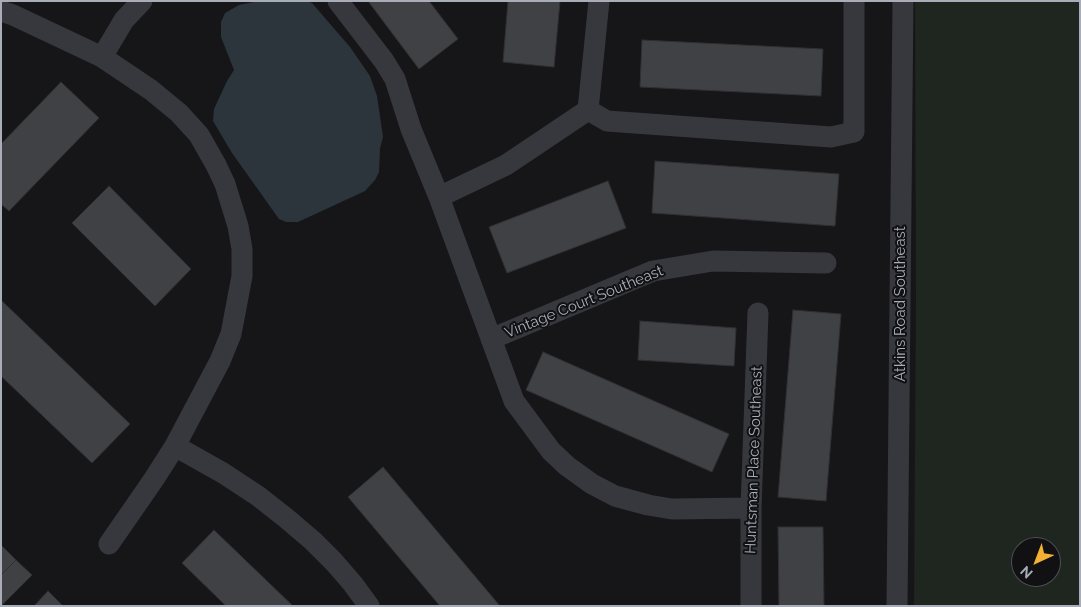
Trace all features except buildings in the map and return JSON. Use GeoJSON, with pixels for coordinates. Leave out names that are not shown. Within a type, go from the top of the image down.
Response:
{"type":"FeatureCollection","features":[{"type":"Feature","properties":{"kind":"street"},"geometry":{"type":"LineString","coordinates":[[102,57],[124,20],[142,1]]}},
{"type":"Feature","properties":{"kind":"street","name":"Vintage Court Southeast"},"geometry":{"type":"LineString","coordinates":[[338,1],[384,61],[394,79],[411,129],[439,197],[514,401],[551,451],[567,466],[592,484],[615,496],[672,509],[751,508]]}},
{"type":"Feature","properties":{"kind":"street"},"geometry":{"type":"LineString","coordinates":[[588,110],[599,1]]}},
{"type":"Feature","properties":{"kind":"street"},"geometry":{"type":"LineString","coordinates":[[588,110],[607,121],[831,137],[854,132],[854,1]]}},
{"type":"Feature","properties":{"kind":"street","name":"Atkins Road Southeast"},"geometry":{"type":"LineString","coordinates":[[897,606],[903,1]]}},
{"type":"Feature","properties":{"kind":"street"},"geometry":{"type":"LineString","coordinates":[[1,12],[13,15],[102,57],[151,90],[179,113],[199,135],[225,184],[238,226],[242,249],[242,276],[231,334],[220,361],[174,446],[154,480],[109,544]]}},
{"type":"Feature","properties":{"kind":"street"},"geometry":{"type":"LineString","coordinates":[[439,197],[506,165],[588,110]]}},
{"type":"Feature","properties":{"kind":"street","name":"Vintage Court Southeast"},"geometry":{"type":"LineString","coordinates":[[491,339],[653,271],[713,261],[826,263]]}},
{"type":"Feature","properties":{"kind":"street","name":"Huntsman Place Southeast"},"geometry":{"type":"LineString","coordinates":[[751,606],[751,508],[758,313]]}},
{"type":"Feature","properties":{"kind":"street"},"geometry":{"type":"LineString","coordinates":[[174,446],[223,473],[258,496],[286,518],[334,562],[369,606]]}},
{"type":"Feature","properties":{"kind":"shaded area"},"geometry":{"type":"Polygon","coordinates":[[[259,1],[307,1],[312,3],[350,47],[370,76],[377,96],[383,137],[380,148],[379,172],[375,180],[365,191],[298,222],[286,222],[279,219],[232,153],[213,121],[214,109],[234,70],[221,37],[221,22],[225,13],[239,5],[259,1]]]}},
{"type":"Feature","properties":{"kind":"shaded area"},"geometry":{"type":"Polygon","coordinates":[[[915,1],[1080,1],[1080,606],[914,606],[915,1]]]}}]}
